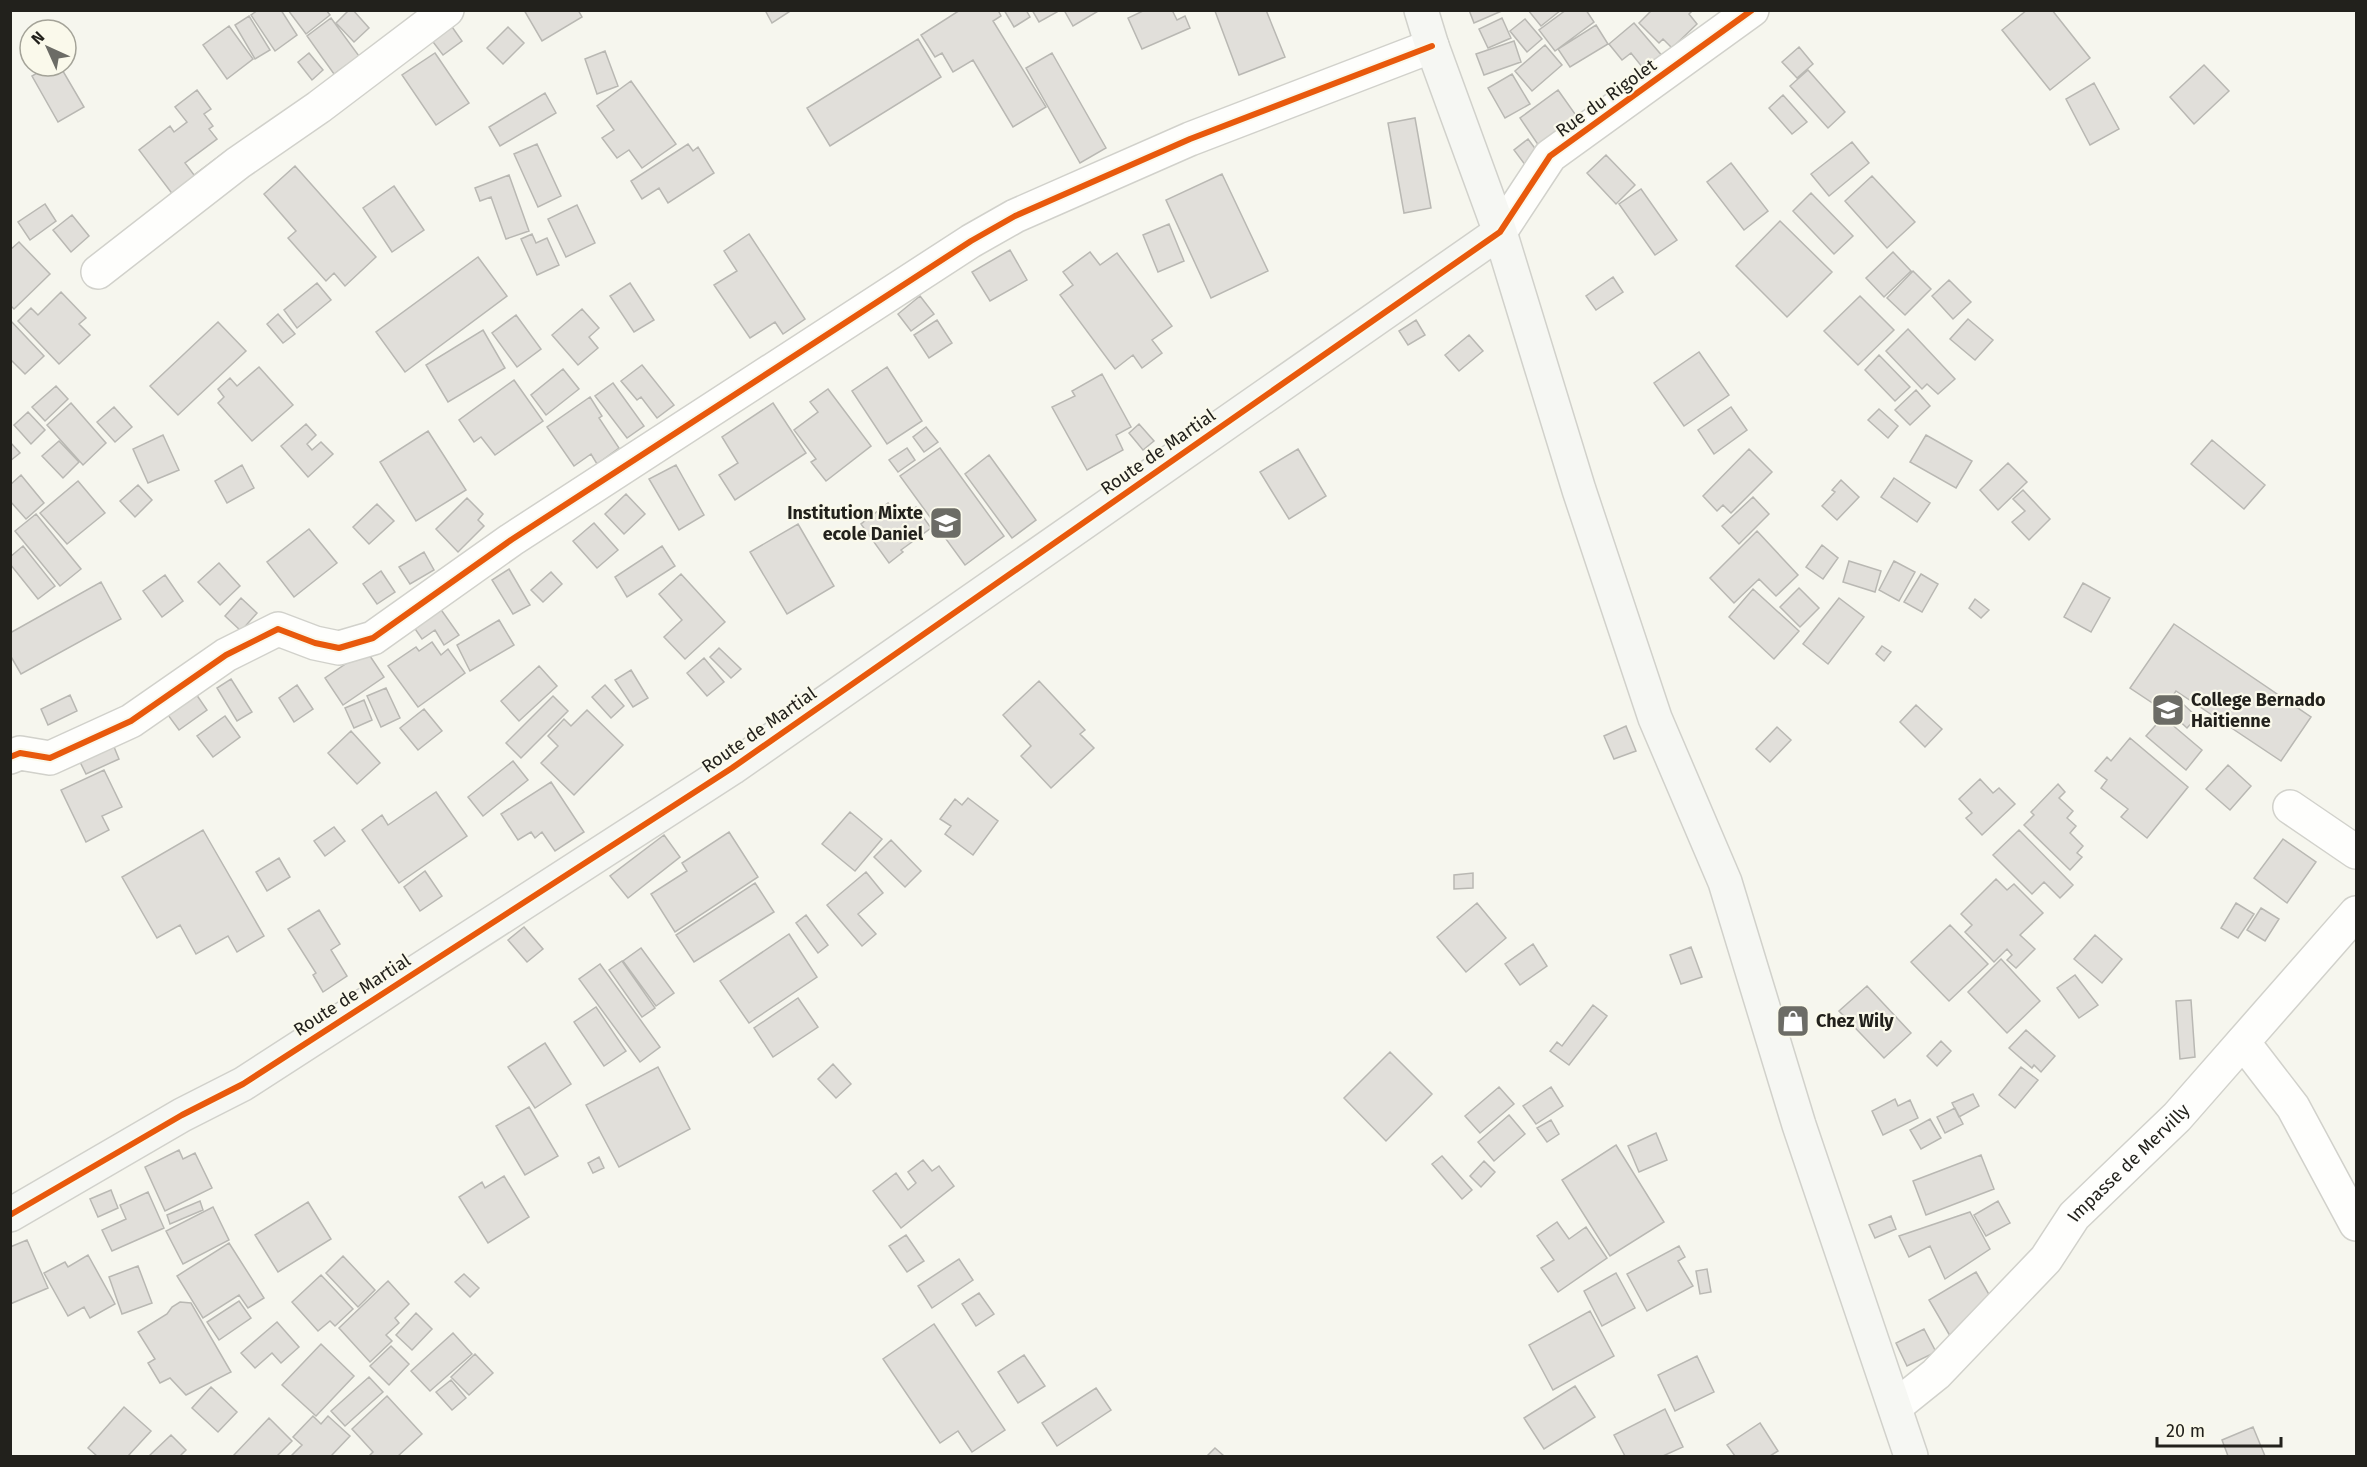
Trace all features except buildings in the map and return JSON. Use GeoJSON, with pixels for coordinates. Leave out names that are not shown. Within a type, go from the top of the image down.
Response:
{"type":"FeatureCollection","features":[{"type":"Feature","properties":{"kind":"street"},"geometry":{"type":"LineString","coordinates":[[99,272],[238,163],[319,107],[447,10]]}},
{"type":"Feature","properties":{"kind":"street"},"geometry":{"type":"LineString","coordinates":[[1421,10],[1500,232],[1579,490],[1655,718],[1725,882],[1800,1125],[1911,1456]]}},
{"type":"Feature","properties":{"kind":"street","name":"Rue du Rigolet"},"geometry":{"type":"LineString","coordinates":[[1500,232],[1550,156],[1752,10]]}},
{"type":"Feature","properties":{"kind":"street"},"geometry":{"type":"LineString","coordinates":[[10,757],[20,753],[50,758],[131,721],[226,656],[278,629],[315,643],[339,648],[373,638],[511,540],[961,248],[1015,216],[1190,139],[1432,46]]}},
{"type":"Feature","properties":{"kind":"street","name":"Route de Martial"},"geometry":{"type":"LineString","coordinates":[[10,1215],[182,1115],[243,1084],[732,768],[1500,232]]}},
{"type":"Feature","properties":{"kind":"street"},"geometry":{"type":"LineString","coordinates":[[2290,807],[2356,852]]}},
{"type":"Feature","properties":{"kind":"street","name":"Impasse de Mervilly"},"geometry":{"type":"LineString","coordinates":[[1894,1407],[1935,1374],[2019,1288],[2046,1259],[2074,1216],[2177,1117],[2356,913]]}},
{"type":"Feature","properties":{"kind":"street"},"geometry":{"type":"LineString","coordinates":[[2243,1042],[2293,1107],[2356,1224]]}},
{"type":"Feature","properties":{"kind":"cycle path"},"geometry":{"type":"LineString","coordinates":[[10,1215],[182,1115],[243,1084],[732,768],[1500,232],[1550,156],[1752,10]]}},
{"type":"Feature","properties":{"kind":"cycle path"},"geometry":{"type":"LineString","coordinates":[[10,757],[20,753],[50,758],[131,721],[226,655],[278,629],[315,643],[339,648],[373,638],[511,540],[971,241],[1015,216],[1190,139],[1432,46]]}},
{"type":"Feature","properties":{"kind":"place","name":"Institution Mixte ecole Daniel"},"geometry":{"type":"Point","coordinates":[946,523]}},
{"type":"Feature","properties":{"kind":"place","name":"College Bernado Haitienne"},"geometry":{"type":"Point","coordinates":[2168,710]}},
{"type":"Feature","properties":{"kind":"place","name":"Chez Wily"},"geometry":{"type":"Point","coordinates":[1793,1021]}}]}
